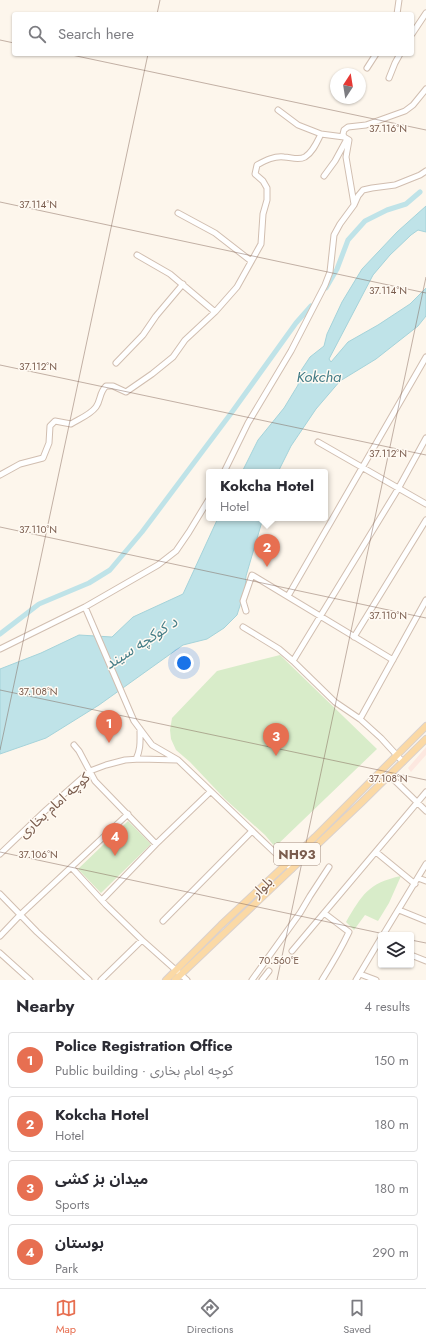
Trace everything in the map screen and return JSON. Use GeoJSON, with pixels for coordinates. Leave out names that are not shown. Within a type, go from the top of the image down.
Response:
{"type":"FeatureCollection","features":[{"type":"Feature","properties":{"kind":"main road","name":"بلوار"},"geometry":{"type":"LineString","coordinates":[[175,980],[178,972],[286,863],[315,837],[426,726]]}},
{"type":"Feature","properties":{"kind":"main road","name":"بلوار"},"geometry":{"type":"LineString","coordinates":[[166,980],[178,972],[292,869],[426,739]]}},
{"type":"Feature","properties":{"kind":"street"},"geometry":{"type":"LineString","coordinates":[[397,12],[399,0]]}},
{"type":"Feature","properties":{"kind":"street"},"geometry":{"type":"LineString","coordinates":[[414,28],[426,13]]}},
{"type":"Feature","properties":{"kind":"street"},"geometry":{"type":"LineString","coordinates":[[367,68],[375,56]]}},
{"type":"Feature","properties":{"kind":"street"},"geometry":{"type":"LineString","coordinates":[[389,78],[399,56]]}},
{"type":"Feature","properties":{"kind":"street"},"geometry":{"type":"LineString","coordinates":[[354,205],[346,157],[349,140],[345,138],[343,134],[346,128],[366,125],[406,111],[426,89]]}},
{"type":"Feature","properties":{"kind":"street"},"geometry":{"type":"LineString","coordinates":[[278,110],[298,125],[320,134],[345,138]]}},
{"type":"Feature","properties":{"kind":"street"},"geometry":{"type":"LineString","coordinates":[[0,475],[20,464],[43,458],[49,443],[50,426],[55,421],[71,424],[90,412],[97,406],[101,391],[106,386],[113,386],[126,392],[173,357],[184,340],[215,312],[237,287],[261,244],[263,214],[267,200],[267,188],[263,181],[255,174],[257,164],[272,158],[284,156],[299,159],[306,157],[313,149],[320,134]]}},
{"type":"Feature","properties":{"kind":"street"},"geometry":{"type":"LineString","coordinates":[[324,176],[335,161],[345,138]]}},
{"type":"Feature","properties":{"kind":"street"},"geometry":{"type":"LineString","coordinates":[[225,469],[248,423],[291,351],[325,285],[330,272],[334,235],[354,205],[358,196],[363,190],[395,185],[426,171]]}},
{"type":"Feature","properties":{"kind":"street"},"geometry":{"type":"LineString","coordinates":[[178,213],[215,233],[251,261]]}},
{"type":"Feature","properties":{"kind":"street"},"geometry":{"type":"LineString","coordinates":[[137,255],[170,274],[215,312]]}},
{"type":"Feature","properties":{"kind":"street"},"geometry":{"type":"LineString","coordinates":[[116,363],[143,335],[156,316],[183,284]]}},
{"type":"Feature","properties":{"kind":"street"},"geometry":{"type":"LineString","coordinates":[[288,596],[426,356]]}},
{"type":"Feature","properties":{"kind":"street"},"geometry":{"type":"LineString","coordinates":[[293,661],[398,489],[426,438]]}},
{"type":"Feature","properties":{"kind":"street"},"geometry":{"type":"LineString","coordinates":[[318,442],[426,504]]}},
{"type":"Feature","properties":{"kind":"street"},"geometry":{"type":"LineString","coordinates":[[0,649],[85,607],[158,565],[176,551],[206,504]]}},
{"type":"Feature","properties":{"kind":"street"},"geometry":{"type":"LineString","coordinates":[[354,637],[426,520]]}},
{"type":"Feature","properties":{"kind":"street"},"geometry":{"type":"LineString","coordinates":[[246,611],[243,601],[252,575],[393,660]]}},
{"type":"Feature","properties":{"kind":"street"},"geometry":{"type":"LineString","coordinates":[[360,719],[426,600]]}},
{"type":"Feature","properties":{"kind":"street"},"geometry":{"type":"LineString","coordinates":[[85,607],[124,699],[134,721],[140,730],[152,745],[178,760],[292,869]]}},
{"type":"Feature","properties":{"kind":"street"},"geometry":{"type":"LineString","coordinates":[[243,627],[278,649],[293,661],[335,702],[360,719],[391,748],[403,762]]}},
{"type":"Feature","properties":{"kind":"street"},"geometry":{"type":"LineString","coordinates":[[136,759],[141,745],[140,730]]}},
{"type":"Feature","properties":{"kind":"street"},"geometry":{"type":"LineString","coordinates":[[74,745],[79,751],[95,782],[156,844]]}},
{"type":"Feature","properties":{"kind":"street","name":"کوچه امام بخاری"},"geometry":{"type":"LineString","coordinates":[[0,854],[90,771],[125,760],[178,760]]}},
{"type":"Feature","properties":{"kind":"street"},"geometry":{"type":"LineString","coordinates":[[389,775],[416,803],[426,811]]}},
{"type":"Feature","properties":{"kind":"street"},"geometry":{"type":"LineString","coordinates":[[102,900],[156,844],[210,792]]}},
{"type":"Feature","properties":{"kind":"street"},"geometry":{"type":"LineString","coordinates":[[292,951],[426,792]]}},
{"type":"Feature","properties":{"kind":"street"},"geometry":{"type":"LineString","coordinates":[[0,936],[20,915],[128,814]]}},
{"type":"Feature","properties":{"kind":"street"},"geometry":{"type":"LineString","coordinates":[[163,921],[252,831]]}},
{"type":"Feature","properties":{"kind":"street"},"geometry":{"type":"LineString","coordinates":[[376,852],[415,884]]}},
{"type":"Feature","properties":{"kind":"street"},"geometry":{"type":"LineString","coordinates":[[385,932],[426,864]]}},
{"type":"Feature","properties":{"kind":"street"},"geometry":{"type":"LineString","coordinates":[[252,980],[300,913],[329,867]]}},
{"type":"Feature","properties":{"kind":"street"},"geometry":{"type":"LineString","coordinates":[[72,868],[142,940],[187,980]]}},
{"type":"Feature","properties":{"kind":"street"},"geometry":{"type":"LineString","coordinates":[[418,878],[426,881]]}},
{"type":"Feature","properties":{"kind":"street"},"geometry":{"type":"LineString","coordinates":[[0,894],[20,915],[89,980]]}},
{"type":"Feature","properties":{"kind":"street"},"geometry":{"type":"LineString","coordinates":[[399,910],[426,921]]}},
{"type":"Feature","properties":{"kind":"street"},"geometry":{"type":"LineString","coordinates":[[322,980],[340,951],[348,932],[324,913]]}},
{"type":"Feature","properties":{"kind":"street"},"geometry":{"type":"LineString","coordinates":[[101,980],[142,940]]}},
{"type":"Feature","properties":{"kind":"street"},"geometry":{"type":"LineString","coordinates":[[356,980],[378,944]]}},
{"type":"Feature","properties":{"kind":"street"},"geometry":{"type":"LineString","coordinates":[[0,953],[30,980]]}},
{"type":"Feature","properties":{"kind":"street"},"geometry":{"type":"LineString","coordinates":[[414,956],[426,961]]}},
{"type":"Feature","properties":{"kind":"street"},"geometry":{"type":"LineString","coordinates":[[262,980],[269,971]]}},
{"type":"Feature","properties":{"kind":"street"},"geometry":{"type":"LineString","coordinates":[[360,974],[376,980]]}},
{"type":"Feature","properties":{"kind":"shaded area"},"geometry":{"type":"Polygon","coordinates":[[[426,747],[426,755],[411,772],[408,768],[426,747]]]}},
{"type":"Feature","properties":{"kind":"green space"},"geometry":{"type":"Polygon","coordinates":[[[280,655],[377,749],[275,847],[265,835],[225,799],[190,762],[176,750],[171,739],[170,730],[172,718],[217,671],[280,655]]]}},
{"type":"Feature","properties":{"kind":"green space"},"geometry":{"type":"Polygon","coordinates":[[[128,821],[151,844],[101,893],[78,869],[128,821]]]}},
{"type":"Feature","properties":{"kind":"green space"},"geometry":{"type":"Polygon","coordinates":[[[401,876],[389,903],[378,921],[365,915],[354,930],[346,922],[357,904],[367,892],[381,882],[401,876]]]}},
{"type":"Feature","properties":{"kind":"water","name":"Kokcha"},"geometry":{"type":"Polygon","coordinates":[[[426,206],[426,232],[418,230],[411,235],[390,255],[373,275],[329,359],[331,362],[348,342],[410,304],[426,288],[426,316],[418,326],[376,359],[340,381],[316,409],[291,446],[280,469],[244,469],[258,440],[284,408],[298,385],[300,372],[310,357],[324,346],[327,334],[342,302],[362,269],[397,232],[426,206]]]}},
{"type":"Feature","properties":{"kind":"water","name":"د کوکچه سیند"},"geometry":{"type":"Polygon","coordinates":[[[217,521],[262,521],[246,576],[245,590],[237,615],[224,628],[207,639],[183,645],[99,705],[46,738],[0,754],[0,669],[41,653],[79,635],[112,637],[133,617],[183,594],[217,521]]]}},
{"type":"Feature","properties":{"kind":"waterway"},"geometry":{"type":"LineString","coordinates":[[326,288],[337,269],[348,240],[365,221],[387,210],[406,204],[420,192]]}},
{"type":"Feature","properties":{"kind":"waterway"},"geometry":{"type":"LineString","coordinates":[[0,634],[39,604],[89,583],[110,570],[142,532],[232,412],[296,323],[311,306]]}},
{"type":"Feature","properties":{"kind":"place","name":"Kokcha Hotel"},"geometry":{"type":"Point","coordinates":[267,567]}},
{"type":"Feature","properties":{"kind":"place","name":"Police Registration Office"},"geometry":{"type":"Point","coordinates":[109,743]}},
{"type":"Feature","properties":{"kind":"place","name":"میدان بز کشی"},"geometry":{"type":"Point","coordinates":[276,756]}},
{"type":"Feature","properties":{"kind":"place","name":"بوستان"},"geometry":{"type":"Point","coordinates":[115,856]}}]}
